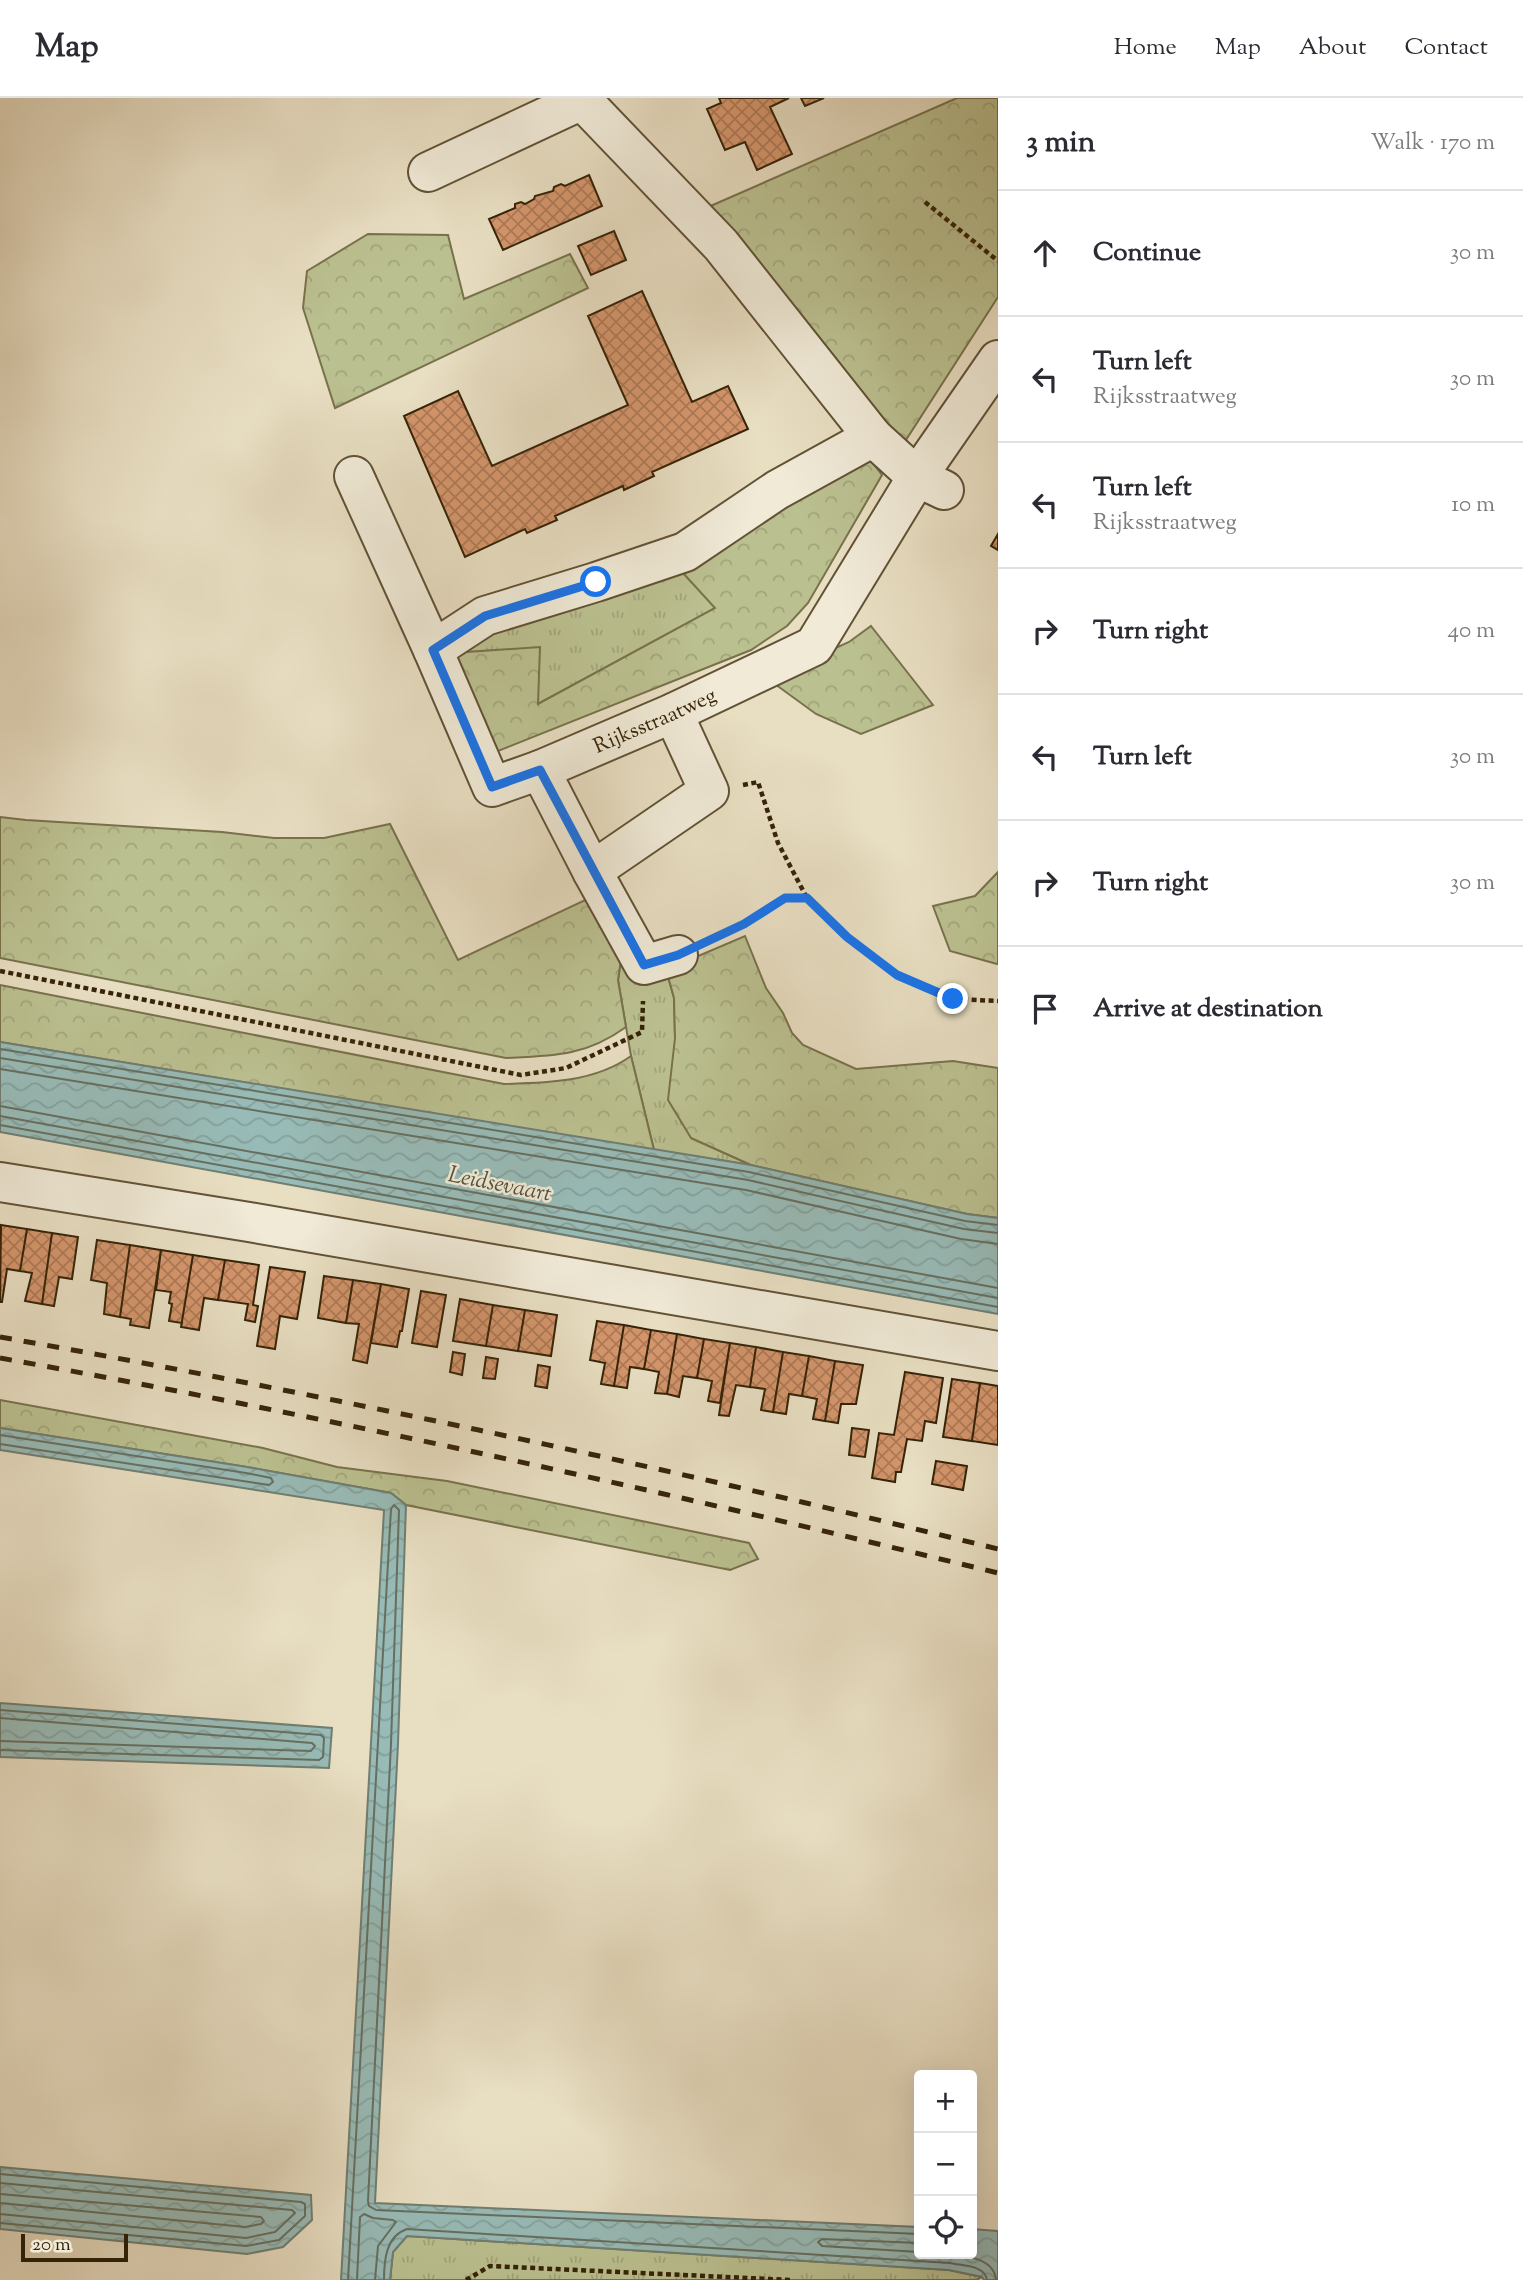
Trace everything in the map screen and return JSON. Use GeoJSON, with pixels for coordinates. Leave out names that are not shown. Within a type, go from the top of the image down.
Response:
{"type":"FeatureCollection","features":[{"type":"Feature","properties":{"kind":"street"},"geometry":{"type":"LineString","coordinates":[[428,172],[582,100],[721,245],[873,437],[930,484]]}},
{"type":"Feature","properties":{"kind":"street","name":"Rijksstraatweg"},"geometry":{"type":"LineString","coordinates":[[354,476],[492,787],[540,770],[673,713],[814,646],[930,484],[998,360]]}},
{"type":"Feature","properties":{"kind":"street"},"geometry":{"type":"LineString","coordinates":[[433,650],[485,616],[685,552],[777,490],[873,437]]}},
{"type":"Feature","properties":{"kind":"street"},"geometry":{"type":"LineString","coordinates":[[592,871],[709,791],[673,713]]}},
{"type":"Feature","properties":{"kind":"street"},"geometry":{"type":"LineString","coordinates":[[540,770],[592,871],[661,960]]}},
{"type":"Feature","properties":{"kind":"street"},"geometry":{"type":"LineString","coordinates":[[0,1182],[263,1224],[998,1351]]}},
{"type":"Feature","properties":{"kind":"path"},"geometry":{"type":"LineString","coordinates":[[925,202],[998,261]]}},
{"type":"Feature","properties":{"kind":"path"},"geometry":{"type":"LineString","coordinates":[[709,791],[758,782],[778,843],[807,898],[847,937],[897,975],[953,999],[998,1001]]}},
{"type":"Feature","properties":{"kind":"path"},"geometry":{"type":"LineString","coordinates":[[0,971],[521,1075],[566,1068],[642,1032],[661,960],[744,924],[785,898],[807,898]]}},
{"type":"Feature","properties":{"kind":"path"},"geometry":{"type":"LineString","coordinates":[[466,2280],[490,2266],[791,2280]]}},
{"type":"Feature","properties":{"kind":"green space"},"geometry":{"type":"Polygon","coordinates":[[[957,98],[998,98],[998,297],[904,443],[706,208],[957,98]]]}},
{"type":"Feature","properties":{"kind":"green space"},"geometry":{"type":"Polygon","coordinates":[[[368,234],[448,235],[464,299],[570,254],[588,288],[335,408],[303,308],[307,271],[368,234]]]}},
{"type":"Feature","properties":{"kind":"green space"},"geometry":{"type":"Polygon","coordinates":[[[865,453],[882,475],[808,603],[787,626],[751,650],[493,753],[452,653],[540,647],[538,704],[715,608],[683,573],[865,453]]]}},
{"type":"Feature","properties":{"kind":"green space"},"geometry":{"type":"Polygon","coordinates":[[[683,573],[716,608],[538,704],[452,653],[494,617],[683,573]]]}},
{"type":"Feature","properties":{"kind":"green space"},"geometry":{"type":"Polygon","coordinates":[[[871,626],[933,705],[861,734],[816,714],[768,679],[849,642],[871,626]]]}},
{"type":"Feature","properties":{"kind":"green space"},"geometry":{"type":"Polygon","coordinates":[[[0,817],[274,838],[324,838],[390,824],[458,960],[600,893],[623,946],[618,980],[626,1027],[597,1044],[569,1053],[506,1058],[0,958],[0,817]]]}},
{"type":"Feature","properties":{"kind":"green space"},"geometry":{"type":"Polygon","coordinates":[[[998,872],[998,964],[950,951],[933,906],[975,896],[998,872]]]}},
{"type":"Feature","properties":{"kind":"green space"},"geometry":{"type":"Polygon","coordinates":[[[745,936],[766,988],[783,1013],[792,1033],[803,1045],[856,1069],[953,1061],[998,1068],[998,1218],[967,1214],[751,1165],[691,1138],[668,1100],[675,1038],[674,998],[664,962],[696,957],[745,936]]]}},
{"type":"Feature","properties":{"kind":"green space"},"geometry":{"type":"Polygon","coordinates":[[[623,946],[664,962],[674,998],[675,1038],[691,1138],[751,1165],[654,1150],[631,1056],[618,980],[623,946]]]}},
{"type":"Feature","properties":{"kind":"green space"},"geometry":{"type":"Polygon","coordinates":[[[0,985],[504,1084],[554,1082],[586,1076],[617,1065],[631,1056],[654,1150],[0,1042],[0,985]]]}},
{"type":"Feature","properties":{"kind":"green space"},"geometry":{"type":"Polygon","coordinates":[[[0,1400],[263,1448],[337,1467],[447,1481],[749,1543],[758,1559],[730,1570],[406,1505],[391,1493],[0,1428],[0,1400]]]}},
{"type":"Feature","properties":{"kind":"green space"},"geometry":{"type":"Polygon","coordinates":[[[407,2236],[949,2270],[982,2277],[976,2280],[390,2280],[393,2252],[407,2236]]]}},
{"type":"Feature","properties":{"kind":"water","name":"Leidsevaart"},"geometry":{"type":"Polygon","coordinates":[[[0,1042],[751,1165],[967,1214],[998,1218],[998,1314],[0,1132],[0,1042]]]}},
{"type":"Feature","properties":{"kind":"water"},"geometry":{"type":"Polygon","coordinates":[[[0,1428],[391,1493],[406,1505],[398,1744],[375,2203],[914,2227],[914,2259],[977,2259],[977,2229],[998,2231],[998,2280],[984,2280],[982,2277],[949,2270],[407,2236],[393,2252],[390,2280],[341,2280],[384,1510],[0,1450],[0,1428]]]}},
{"type":"Feature","properties":{"kind":"water"},"geometry":{"type":"Polygon","coordinates":[[[0,1703],[332,1728],[329,1768],[0,1757],[0,1703]]]}},
{"type":"Feature","properties":{"kind":"water"},"geometry":{"type":"Polygon","coordinates":[[[0,2167],[311,2195],[312,2220],[283,2247],[247,2254],[0,2229],[0,2167]]]}},
{"type":"Feature","properties":{"kind":"building"},"geometry":{"type":"Polygon","coordinates":[[[719,98],[789,98],[770,107],[792,154],[757,170],[745,142],[725,150],[707,109],[721,103],[719,98]]]}},
{"type":"Feature","properties":{"kind":"building"},"geometry":{"type":"Polygon","coordinates":[[[801,98],[824,98],[805,106],[801,98]]]}},
{"type":"Feature","properties":{"kind":"building"},"geometry":{"type":"Polygon","coordinates":[[[589,175],[602,206],[503,250],[489,219],[515,208],[515,204],[525,204],[535,196],[553,191],[554,187],[561,184],[565,186],[589,175]]]}},
{"type":"Feature","properties":{"kind":"building"},"geometry":{"type":"Polygon","coordinates":[[[614,231],[626,260],[591,275],[578,246],[614,231]]]}},
{"type":"Feature","properties":{"kind":"building"},"geometry":{"type":"Polygon","coordinates":[[[642,291],[692,402],[728,386],[748,429],[652,472],[654,476],[624,490],[623,486],[555,516],[557,520],[527,533],[525,529],[465,557],[404,416],[458,391],[492,466],[628,405],[588,316],[642,291]]]}},
{"type":"Feature","properties":{"kind":"building"},"geometry":{"type":"Polygon","coordinates":[[[998,534],[998,550],[991,546],[998,534]]]}},
{"type":"Feature","properties":{"kind":"building"},"geometry":{"type":"Polygon","coordinates":[[[1,1225],[27,1229],[20,1271],[7,1269],[0,1302],[1,1225]]]}},
{"type":"Feature","properties":{"kind":"building"},"geometry":{"type":"Polygon","coordinates":[[[27,1229],[52,1233],[42,1304],[25,1301],[32,1273],[20,1271],[27,1229]]]}},
{"type":"Feature","properties":{"kind":"building"},"geometry":{"type":"Polygon","coordinates":[[[52,1233],[78,1237],[72,1279],[59,1277],[54,1306],[42,1304],[52,1233]]]}},
{"type":"Feature","properties":{"kind":"building"},"geometry":{"type":"Polygon","coordinates":[[[97,1240],[130,1245],[120,1317],[104,1314],[107,1283],[91,1280],[97,1240]]]}},
{"type":"Feature","properties":{"kind":"building"},"geometry":{"type":"Polygon","coordinates":[[[130,1245],[161,1250],[149,1328],[130,1325],[131,1319],[120,1317],[130,1245]]]}},
{"type":"Feature","properties":{"kind":"building"},"geometry":{"type":"Polygon","coordinates":[[[161,1250],[193,1255],[182,1323],[169,1321],[171,1292],[156,1290],[161,1250]]]}},
{"type":"Feature","properties":{"kind":"building"},"geometry":{"type":"Polygon","coordinates":[[[193,1255],[225,1260],[218,1300],[204,1298],[199,1330],[181,1327],[193,1255]]]}},
{"type":"Feature","properties":{"kind":"building"},"geometry":{"type":"Polygon","coordinates":[[[225,1260],[259,1265],[253,1305],[258,1306],[255,1322],[245,1320],[248,1304],[218,1300],[225,1260]]]}},
{"type":"Feature","properties":{"kind":"building"},"geometry":{"type":"Polygon","coordinates":[[[270,1267],[305,1272],[297,1319],[280,1316],[275,1349],[257,1346],[270,1267]]]}},
{"type":"Feature","properties":{"kind":"building"},"geometry":{"type":"Polygon","coordinates":[[[324,1276],[353,1280],[346,1323],[318,1318],[324,1276]]]}},
{"type":"Feature","properties":{"kind":"building"},"geometry":{"type":"Polygon","coordinates":[[[353,1280],[381,1284],[367,1363],[353,1360],[359,1324],[346,1323],[353,1280]]]}},
{"type":"Feature","properties":{"kind":"building"},"geometry":{"type":"Polygon","coordinates":[[[381,1284],[409,1289],[397,1347],[371,1343],[381,1284]]]}},
{"type":"Feature","properties":{"kind":"building"},"geometry":{"type":"Polygon","coordinates":[[[421,1291],[446,1295],[437,1347],[412,1343],[421,1291]]]}},
{"type":"Feature","properties":{"kind":"building"},"geometry":{"type":"Polygon","coordinates":[[[460,1299],[493,1305],[486,1346],[453,1341],[460,1299]]]}},
{"type":"Feature","properties":{"kind":"building"},"geometry":{"type":"Polygon","coordinates":[[[493,1305],[525,1310],[518,1351],[486,1346],[493,1305]]]}},
{"type":"Feature","properties":{"kind":"building"},"geometry":{"type":"Polygon","coordinates":[[[525,1310],[557,1315],[551,1356],[518,1351],[525,1310]]]}},
{"type":"Feature","properties":{"kind":"building"},"geometry":{"type":"Polygon","coordinates":[[[597,1321],[624,1325],[614,1386],[601,1384],[605,1363],[590,1360],[597,1321]]]}},
{"type":"Feature","properties":{"kind":"building"},"geometry":{"type":"Polygon","coordinates":[[[624,1325],[651,1330],[644,1369],[630,1367],[627,1388],[614,1386],[624,1325]]]}},
{"type":"Feature","properties":{"kind":"building"},"geometry":{"type":"Polygon","coordinates":[[[651,1330],[677,1334],[667,1394],[655,1393],[659,1372],[644,1369],[651,1330]]]}},
{"type":"Feature","properties":{"kind":"building"},"geometry":{"type":"Polygon","coordinates":[[[677,1334],[704,1339],[697,1378],[683,1376],[679,1397],[667,1394],[677,1334]]]}},
{"type":"Feature","properties":{"kind":"building"},"geometry":{"type":"Polygon","coordinates":[[[704,1339],[730,1343],[720,1403],[708,1401],[712,1381],[697,1378],[704,1339]]]}},
{"type":"Feature","properties":{"kind":"building"},"geometry":{"type":"Polygon","coordinates":[[[730,1343],[756,1347],[750,1387],[736,1385],[729,1416],[719,1415],[730,1343]]]}},
{"type":"Feature","properties":{"kind":"building"},"geometry":{"type":"Polygon","coordinates":[[[756,1347],[783,1352],[773,1412],[761,1410],[765,1389],[750,1387],[756,1347]]]}},
{"type":"Feature","properties":{"kind":"building"},"geometry":{"type":"Polygon","coordinates":[[[453,1352],[465,1354],[462,1375],[450,1372],[453,1352]]]}},
{"type":"Feature","properties":{"kind":"building"},"geometry":{"type":"Polygon","coordinates":[[[783,1352],[809,1356],[802,1396],[789,1394],[786,1414],[773,1412],[783,1352]]]}},
{"type":"Feature","properties":{"kind":"building"},"geometry":{"type":"Polygon","coordinates":[[[809,1356],[835,1361],[825,1421],[813,1419],[817,1399],[802,1396],[809,1356]]]}},
{"type":"Feature","properties":{"kind":"building"},"geometry":{"type":"Polygon","coordinates":[[[486,1357],[498,1359],[495,1379],[483,1378],[486,1357]]]}},
{"type":"Feature","properties":{"kind":"building"},"geometry":{"type":"Polygon","coordinates":[[[835,1361],[863,1365],[856,1404],[841,1404],[838,1423],[825,1421],[835,1361]]]}},
{"type":"Feature","properties":{"kind":"building"},"geometry":{"type":"Polygon","coordinates":[[[538,1365],[550,1367],[547,1388],[535,1386],[538,1365]]]}},
{"type":"Feature","properties":{"kind":"building"},"geometry":{"type":"Polygon","coordinates":[[[905,1372],[943,1378],[936,1423],[925,1421],[922,1441],[907,1439],[901,1472],[896,1472],[895,1482],[872,1478],[879,1433],[894,1435],[905,1372]]]}},
{"type":"Feature","properties":{"kind":"building"},"geometry":{"type":"Polygon","coordinates":[[[952,1379],[980,1383],[972,1441],[943,1437],[952,1379]]]}},
{"type":"Feature","properties":{"kind":"building"},"geometry":{"type":"Polygon","coordinates":[[[980,1383],[998,1386],[998,1445],[972,1441],[980,1383]]]}},
{"type":"Feature","properties":{"kind":"building"},"geometry":{"type":"Polygon","coordinates":[[[852,1428],[869,1430],[865,1457],[849,1455],[852,1428]]]}},
{"type":"Feature","properties":{"kind":"building"},"geometry":{"type":"Polygon","coordinates":[[[936,1461],[967,1466],[963,1490],[932,1484],[936,1461]]]}},
{"type":"Feature","properties":{"kind":"railway"},"geometry":{"type":"LineString","coordinates":[[0,1337],[501,1435],[998,1549]]}},
{"type":"Feature","properties":{"kind":"railway"},"geometry":{"type":"LineString","coordinates":[[0,1358],[376,1431],[750,1514],[998,1573]]}},
{"type":"Feature","properties":{"kind":"route"},"geometry":{"type":"LineString","coordinates":[[596,582],[485,616],[433,650],[492,787],[540,770],[644,965],[678,955],[744,924],[785,898],[807,898],[847,937],[897,975],[953,999]]}}]}
